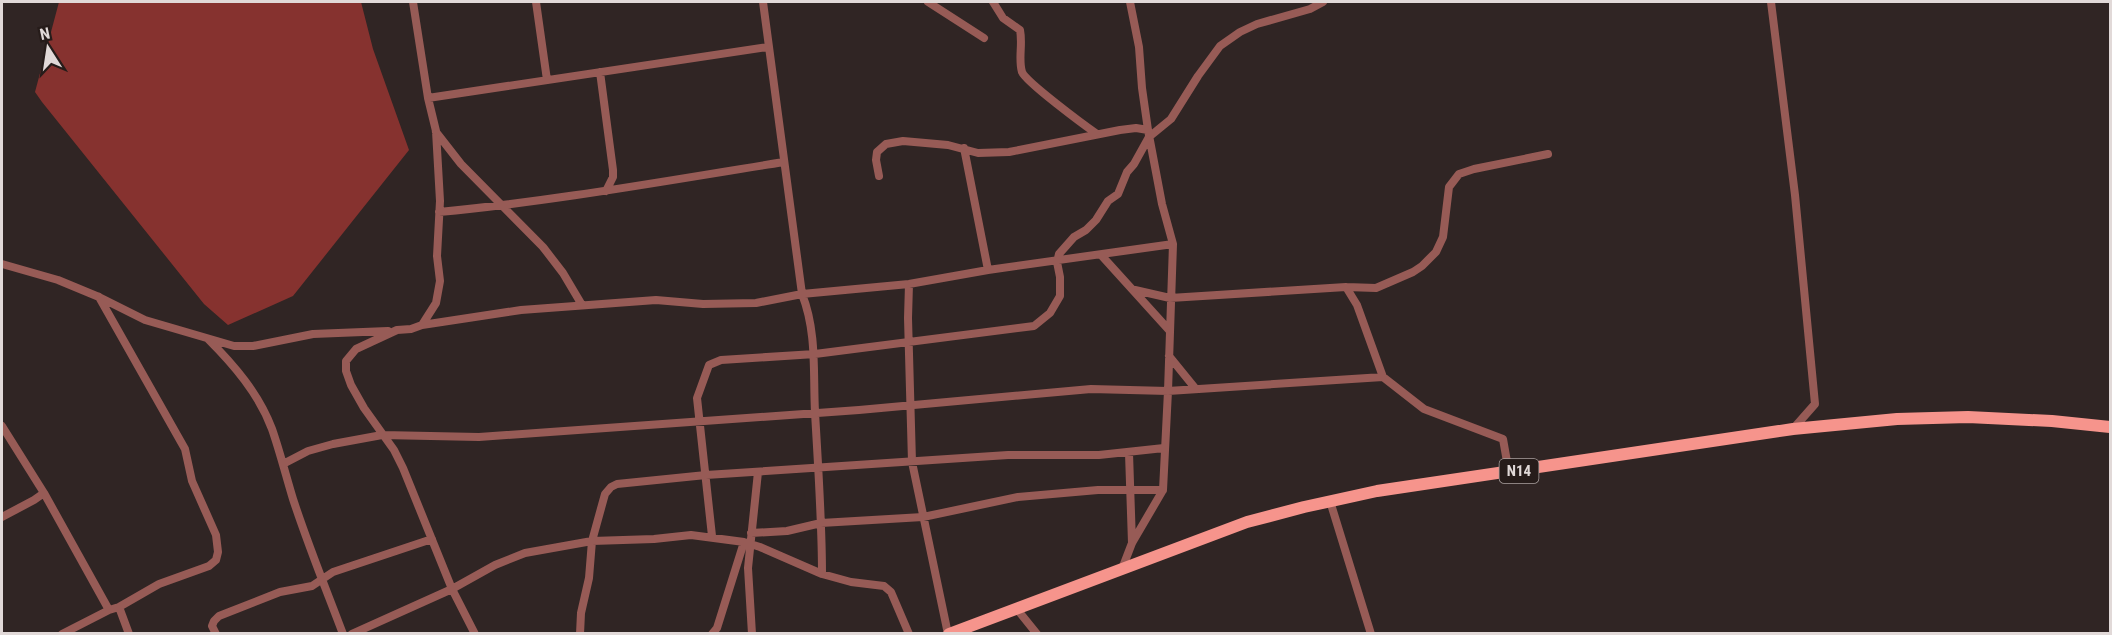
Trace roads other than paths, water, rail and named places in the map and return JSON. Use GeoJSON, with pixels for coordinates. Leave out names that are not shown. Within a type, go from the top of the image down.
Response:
{"type":"FeatureCollection","features":[{"type":"Feature","properties":{"kind":"main road","name":"N14"},"geometry":{"type":"LineString","coordinates":[[949,633],[963,631],[1016,608],[1247,522],[1377,491],[1793,429],[1897,419],[1968,417],[2052,421],[2110,427]]}},
{"type":"Feature","properties":{"kind":"street"},"geometry":{"type":"LineString","coordinates":[[412,2],[428,98],[436,131],[439,212],[437,256],[440,281],[436,303],[422,325]]}},
{"type":"Feature","properties":{"kind":"street"},"geometry":{"type":"LineString","coordinates":[[536,2],[547,80]]}},
{"type":"Feature","properties":{"kind":"street"},"geometry":{"type":"LineString","coordinates":[[763,2],[802,294],[810,314],[815,354],[815,412],[822,574]]}},
{"type":"Feature","properties":{"kind":"street"},"geometry":{"type":"LineString","coordinates":[[928,2],[984,38]]}},
{"type":"Feature","properties":{"kind":"street"},"geometry":{"type":"LineString","coordinates":[[993,2],[1003,18],[1020,30],[1021,68],[1028,81],[1097,134]]}},
{"type":"Feature","properties":{"kind":"street"},"geometry":{"type":"LineString","coordinates":[[1122,569],[1132,543],[1162,490],[1173,244],[1162,204],[1148,133],[1139,47],[1130,2]]}},
{"type":"Feature","properties":{"kind":"street"},"geometry":{"type":"LineString","coordinates":[[712,536],[697,398],[709,366],[721,360],[815,354],[909,344],[1034,326],[1050,313],[1060,296],[1057,262],[1059,254],[1074,237],[1096,220],[1108,201],[1118,194],[1148,133],[1171,119],[1220,46],[1240,32],[1257,24],[1310,9],[1323,2]]}},
{"type":"Feature","properties":{"kind":"street"},"geometry":{"type":"LineString","coordinates":[[1771,2],[1795,195],[1815,404],[1793,429]]}},
{"type":"Feature","properties":{"kind":"street"},"geometry":{"type":"LineString","coordinates":[[428,98],[768,47]]}},
{"type":"Feature","properties":{"kind":"street"},"geometry":{"type":"LineString","coordinates":[[600,72],[614,170],[611,185],[606,191]]}},
{"type":"Feature","properties":{"kind":"street"},"geometry":{"type":"LineString","coordinates":[[879,176],[877,152],[886,144],[903,141],[964,148],[978,153],[1009,152],[1136,128],[1148,133]]}},
{"type":"Feature","properties":{"kind":"street"},"geometry":{"type":"LineString","coordinates":[[436,131],[461,164],[543,247],[563,273],[582,305]]}},
{"type":"Feature","properties":{"kind":"street"},"geometry":{"type":"LineString","coordinates":[[964,148],[988,270]]}},
{"type":"Feature","properties":{"kind":"street"},"geometry":{"type":"LineString","coordinates":[[1135,290],[1170,298],[1346,286],[1376,288],[1413,273],[1436,252],[1443,237],[1449,187],[1459,174],[1548,154]]}},
{"type":"Feature","properties":{"kind":"street"},"geometry":{"type":"LineString","coordinates":[[439,212],[606,191],[784,162]]}},
{"type":"Feature","properties":{"kind":"street"},"geometry":{"type":"LineString","coordinates":[[2,264],[58,280],[145,320],[234,346],[253,346],[313,334],[411,329],[422,325],[521,310],[656,300],[704,304],[756,303],[802,294],[909,284],[988,270],[1102,256],[1173,244]]}},
{"type":"Feature","properties":{"kind":"street"},"geometry":{"type":"LineString","coordinates":[[1102,256],[1169,330]]}},
{"type":"Feature","properties":{"kind":"street"},"geometry":{"type":"LineString","coordinates":[[909,284],[912,462],[922,517],[949,633]]}},
{"type":"Feature","properties":{"kind":"street"},"geometry":{"type":"LineString","coordinates":[[1346,286],[1357,305],[1383,377],[1424,409],[1503,439],[1509,473]]}},
{"type":"Feature","properties":{"kind":"street"},"geometry":{"type":"LineString","coordinates":[[62,633],[119,607],[159,584],[208,566],[216,560],[218,552],[216,535],[192,481],[185,449],[99,297]]}},
{"type":"Feature","properties":{"kind":"street"},"geometry":{"type":"LineString","coordinates":[[397,330],[356,349],[346,361],[346,371],[351,385],[394,450],[403,468],[452,589],[475,633]]}},
{"type":"Feature","properties":{"kind":"street"},"geometry":{"type":"LineString","coordinates":[[208,339],[230,362],[259,402],[271,427],[294,500],[344,633]]}},
{"type":"Feature","properties":{"kind":"street"},"geometry":{"type":"LineString","coordinates":[[1169,356],[1195,388]]}},
{"type":"Feature","properties":{"kind":"street"},"geometry":{"type":"LineString","coordinates":[[283,464],[308,452],[333,444],[382,435],[479,436],[1091,390],[1168,391],[1383,377]]}},
{"type":"Feature","properties":{"kind":"street"},"geometry":{"type":"LineString","coordinates":[[2,426],[44,494],[109,610]]}},
{"type":"Feature","properties":{"kind":"street"},"geometry":{"type":"LineString","coordinates":[[580,633],[581,613],[589,578],[592,541],[605,494],[610,487],[617,484],[706,475],[1008,455],[1099,455],[1164,448]]}},
{"type":"Feature","properties":{"kind":"street"},"geometry":{"type":"LineString","coordinates":[[1129,453],[1132,543]]}},
{"type":"Feature","properties":{"kind":"street"},"geometry":{"type":"LineString","coordinates":[[712,633],[717,628],[752,533],[758,472]]}},
{"type":"Feature","properties":{"kind":"street"},"geometry":{"type":"LineString","coordinates":[[752,533],[787,531],[821,524],[922,517],[1018,497],[1098,490],[1162,490]]}},
{"type":"Feature","properties":{"kind":"street"},"geometry":{"type":"LineString","coordinates":[[2,517],[44,494]]}},
{"type":"Feature","properties":{"kind":"street"},"geometry":{"type":"LineString","coordinates":[[1330,501],[1371,633]]}},
{"type":"Feature","properties":{"kind":"street"},"geometry":{"type":"LineString","coordinates":[[352,633],[452,589],[495,565],[525,553],[592,541],[691,535],[712,536],[747,543],[822,574],[851,582],[884,586],[891,592],[909,633]]}},
{"type":"Feature","properties":{"kind":"street"},"geometry":{"type":"LineString","coordinates":[[216,633],[212,626],[219,616],[280,592],[312,586],[333,572],[432,539]]}},
{"type":"Feature","properties":{"kind":"street"},"geometry":{"type":"LineString","coordinates":[[747,543],[752,633]]}},
{"type":"Feature","properties":{"kind":"street"},"geometry":{"type":"LineString","coordinates":[[119,607],[129,633]]}},
{"type":"Feature","properties":{"kind":"street"},"geometry":{"type":"LineString","coordinates":[[1016,608],[1037,633]]}}]}
